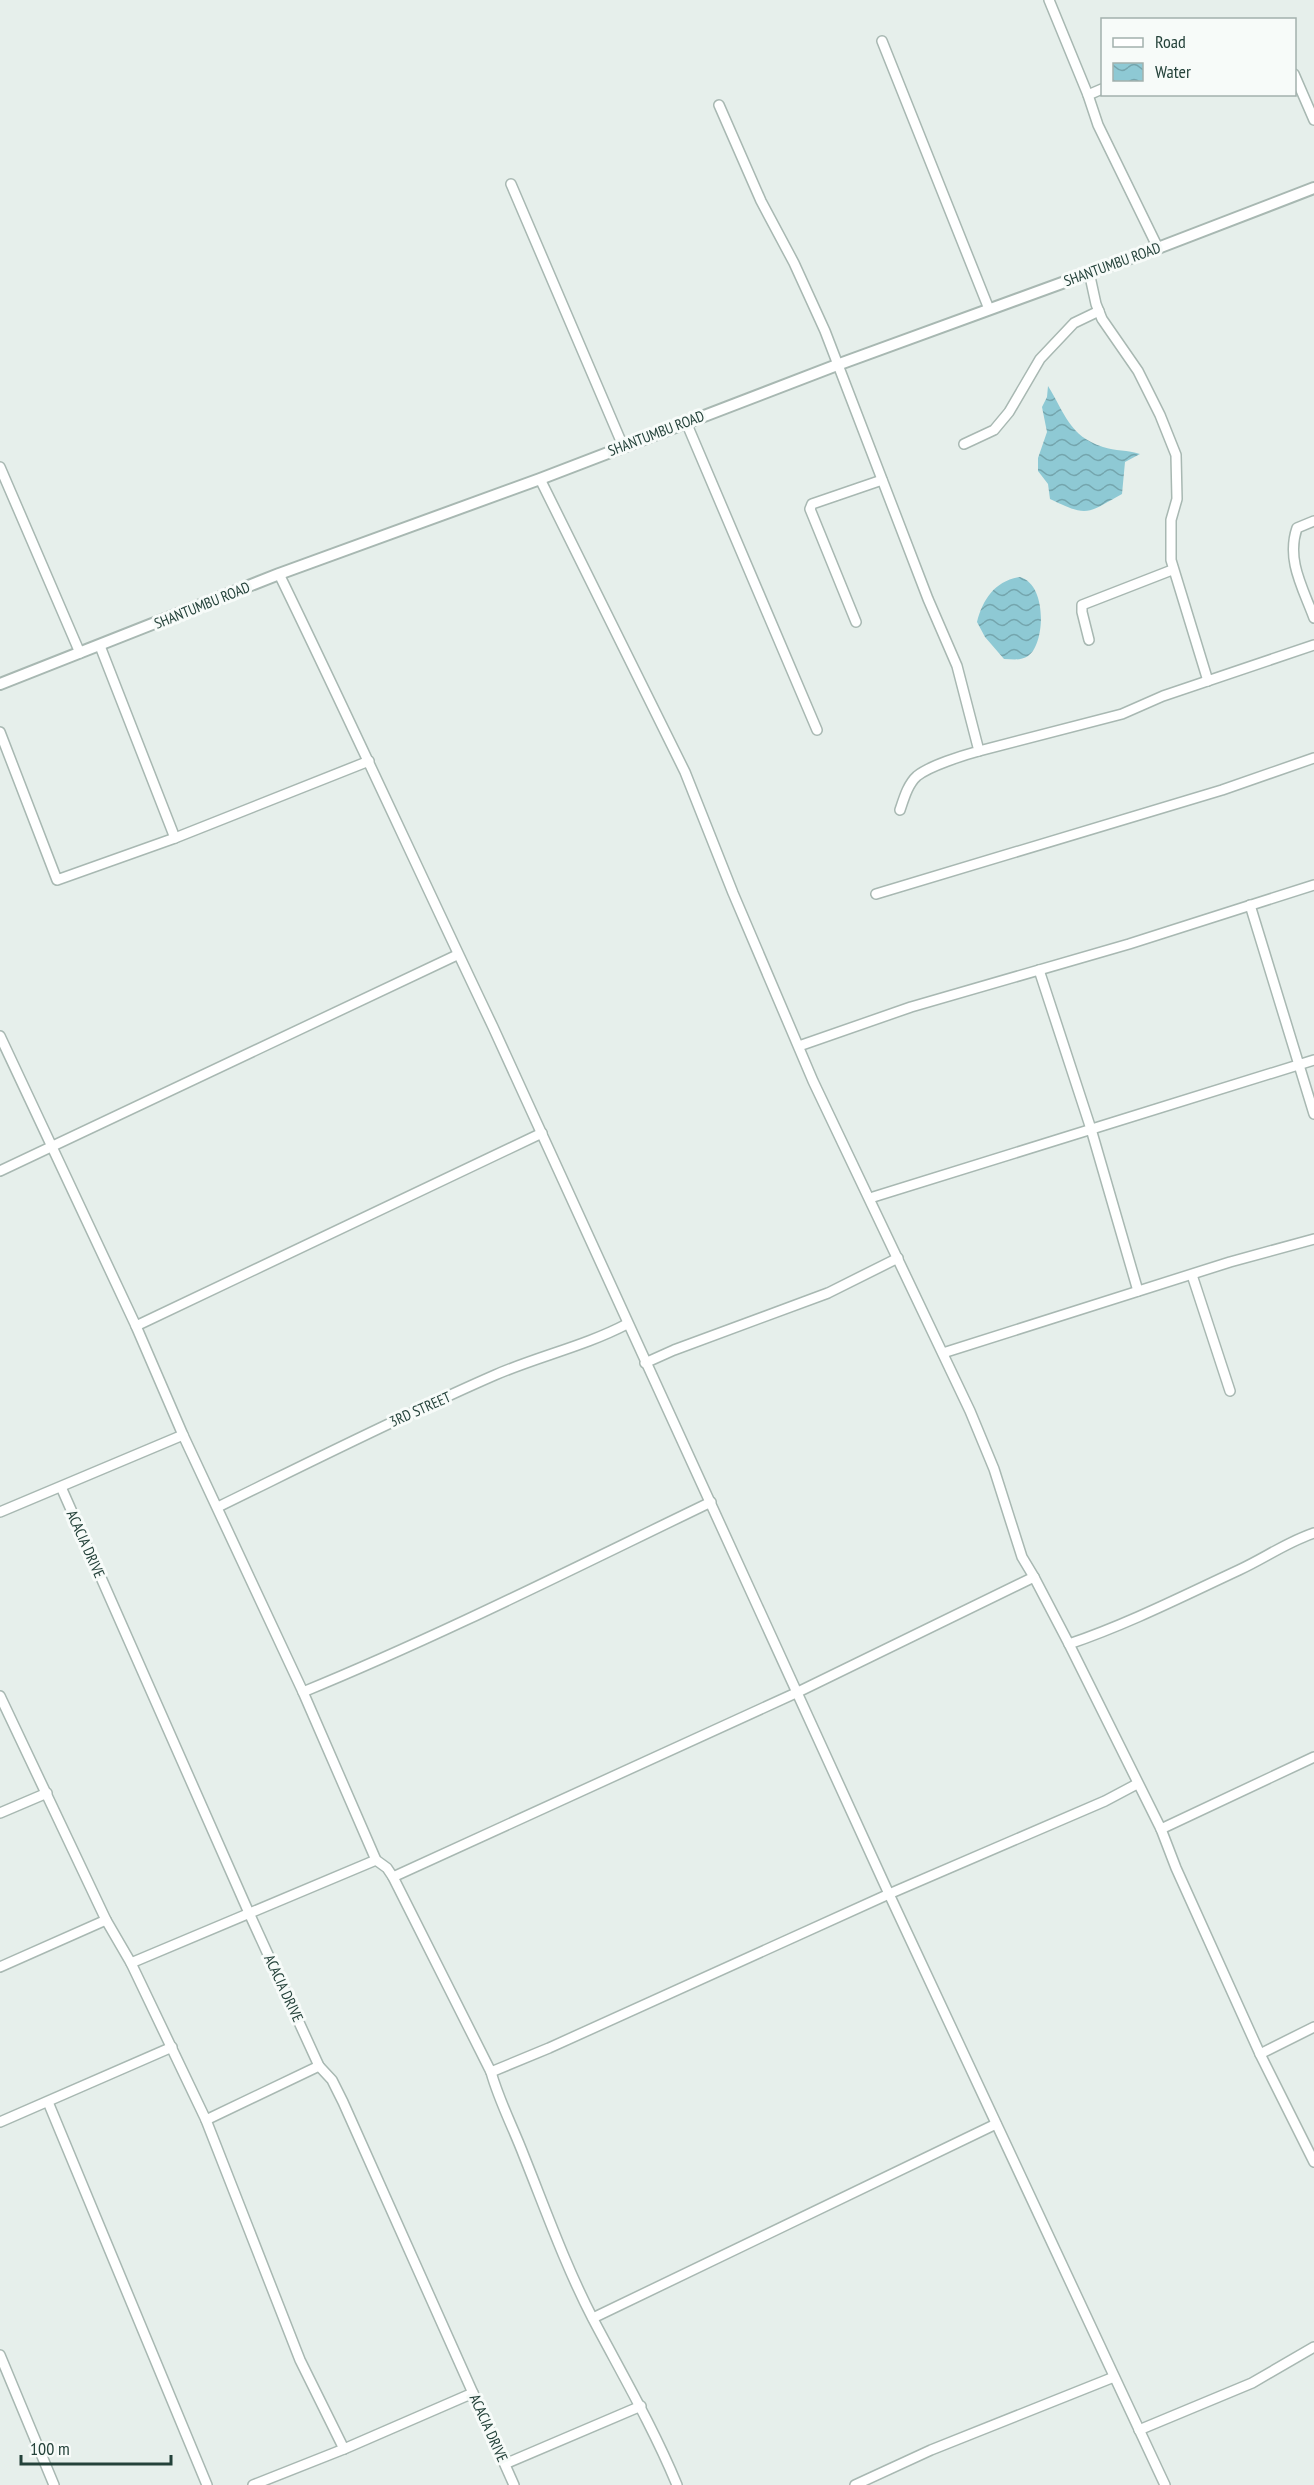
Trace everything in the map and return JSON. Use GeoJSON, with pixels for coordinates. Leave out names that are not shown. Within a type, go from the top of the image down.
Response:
{"type":"FeatureCollection","features":[{"type":"Feature","properties":{"kind":"street"},"geometry":{"type":"LineString","coordinates":[[1049,0],[1098,125],[1158,248]]}},
{"type":"Feature","properties":{"kind":"street"},"geometry":{"type":"LineString","coordinates":[[882,41],[989,309]]}},
{"type":"Feature","properties":{"kind":"street"},"geometry":{"type":"LineString","coordinates":[[1296,79],[1314,120]]}},
{"type":"Feature","properties":{"kind":"street"},"geometry":{"type":"LineString","coordinates":[[1088,95],[1101,89]]}},
{"type":"Feature","properties":{"kind":"street"},"geometry":{"type":"LineString","coordinates":[[719,105],[761,201],[794,263],[825,330],[957,666],[979,751]]}},
{"type":"Feature","properties":{"kind":"street"},"geometry":{"type":"LineString","coordinates":[[511,184],[623,446]]}},
{"type":"Feature","properties":{"kind":"street","name":"SHANTUMBU ROAD"},"geometry":{"type":"LineString","coordinates":[[0,684],[279,574],[540,479],[837,365],[1158,248],[1314,188]]}},
{"type":"Feature","properties":{"kind":"street"},"geometry":{"type":"LineString","coordinates":[[1089,272],[1099,311],[1138,371],[1160,415],[1176,455],[1177,499],[1171,520],[1172,570],[1208,681]]}},
{"type":"Feature","properties":{"kind":"street"},"geometry":{"type":"LineString","coordinates":[[964,444],[994,430],[1009,411],[1040,359],[1074,323],[1099,311]]}},
{"type":"Feature","properties":{"kind":"street"},"geometry":{"type":"LineString","coordinates":[[686,422],[818,730]]}},
{"type":"Feature","properties":{"kind":"street"},"geometry":{"type":"LineString","coordinates":[[0,467],[80,652]]}},
{"type":"Feature","properties":{"kind":"street"},"geometry":{"type":"LineString","coordinates":[[540,479],[685,772],[733,893],[813,1081],[943,1353],[994,1469],[1022,1557],[1035,1576],[1070,1644],[1161,1829],[1180,1877],[1260,2054],[1314,2162]]}},
{"type":"Feature","properties":{"kind":"street"},"geometry":{"type":"LineString","coordinates":[[856,622],[810,509],[812,504],[882,480]]}},
{"type":"Feature","properties":{"kind":"street"},"geometry":{"type":"LineString","coordinates":[[1314,521],[1297,528],[1292,542],[1292,560],[1314,618]]}},
{"type":"Feature","properties":{"kind":"street"},"geometry":{"type":"LineString","coordinates":[[1089,640],[1082,605],[1172,570]]}},
{"type":"Feature","properties":{"kind":"street"},"geometry":{"type":"LineString","coordinates":[[279,574],[369,761],[457,955],[542,1133],[627,1324],[711,1502],[889,1894],[1165,2485]]}},
{"type":"Feature","properties":{"kind":"street"},"geometry":{"type":"LineString","coordinates":[[900,810],[910,785],[917,776],[956,757],[1122,714],[1208,681],[1314,645]]}},
{"type":"Feature","properties":{"kind":"street"},"geometry":{"type":"LineString","coordinates":[[100,646],[175,838]]}},
{"type":"Feature","properties":{"kind":"street"},"geometry":{"type":"LineString","coordinates":[[0,732],[57,880],[175,838],[369,761]]}},
{"type":"Feature","properties":{"kind":"street"},"geometry":{"type":"LineString","coordinates":[[876,894],[1222,790],[1314,758]]}},
{"type":"Feature","properties":{"kind":"street"},"geometry":{"type":"LineString","coordinates":[[799,1046],[911,1007],[1314,885]]}},
{"type":"Feature","properties":{"kind":"street"},"geometry":{"type":"LineString","coordinates":[[1250,905],[1314,1114]]}},
{"type":"Feature","properties":{"kind":"street"},"geometry":{"type":"LineString","coordinates":[[0,1171],[457,955]]}},
{"type":"Feature","properties":{"kind":"street"},"geometry":{"type":"LineString","coordinates":[[1039,970],[1091,1129],[1138,1292]]}},
{"type":"Feature","properties":{"kind":"street"},"geometry":{"type":"LineString","coordinates":[[0,1036],[136,1326],[183,1435],[303,1692],[376,1860],[387,1868],[393,1877],[491,2072],[498,2096],[513,2126],[567,2265],[592,2318],[641,2406],[678,2485]]}},
{"type":"Feature","properties":{"kind":"street"},"geometry":{"type":"LineString","coordinates":[[870,1198],[1314,1060]]}},
{"type":"Feature","properties":{"kind":"street"},"geometry":{"type":"LineString","coordinates":[[136,1326],[542,1133]]}},
{"type":"Feature","properties":{"kind":"street"},"geometry":{"type":"LineString","coordinates":[[943,1353],[1314,1239]]}},
{"type":"Feature","properties":{"kind":"street"},"geometry":{"type":"LineString","coordinates":[[645,1363],[828,1293],[898,1258]]}},
{"type":"Feature","properties":{"kind":"street"},"geometry":{"type":"LineString","coordinates":[[1192,1275],[1230,1391]]}},
{"type":"Feature","properties":{"kind":"street","name":"3RD STREET"},"geometry":{"type":"LineString","coordinates":[[218,1507],[386,1424],[506,1371],[596,1340],[627,1324]]}},
{"type":"Feature","properties":{"kind":"street"},"geometry":{"type":"LineString","coordinates":[[1,1508],[61,1487],[183,1435]]}},
{"type":"Feature","properties":{"kind":"street","name":"ACACIA DRIVE"},"geometry":{"type":"LineString","coordinates":[[61,1487],[249,1913],[319,2066],[332,2080],[343,2102],[514,2485]]}},
{"type":"Feature","properties":{"kind":"street"},"geometry":{"type":"LineString","coordinates":[[303,1692],[373,1663],[477,1615],[711,1502]]}},
{"type":"Feature","properties":{"kind":"street"},"geometry":{"type":"LineString","coordinates":[[1070,1644],[1112,1629],[1242,1569],[1297,1539],[1314,1533]]}},
{"type":"Feature","properties":{"kind":"street"},"geometry":{"type":"LineString","coordinates":[[393,1877],[798,1692],[1035,1576]]}},
{"type":"Feature","properties":{"kind":"street"},"geometry":{"type":"LineString","coordinates":[[0,1696],[106,1920],[131,1963],[206,2120],[300,2360],[344,2450]]}},
{"type":"Feature","properties":{"kind":"street"},"geometry":{"type":"LineString","coordinates":[[1161,1829],[1314,1757]]}},
{"type":"Feature","properties":{"kind":"street"},"geometry":{"type":"LineString","coordinates":[[491,2072],[889,1894],[1105,1801],[1137,1784]]}},
{"type":"Feature","properties":{"kind":"street"},"geometry":{"type":"LineString","coordinates":[[0,1813],[46,1793]]}},
{"type":"Feature","properties":{"kind":"street"},"geometry":{"type":"LineString","coordinates":[[131,1963],[376,1860]]}},
{"type":"Feature","properties":{"kind":"street"},"geometry":{"type":"LineString","coordinates":[[0,1967],[106,1920]]}},
{"type":"Feature","properties":{"kind":"street"},"geometry":{"type":"LineString","coordinates":[[1260,2054],[1314,2027]]}},
{"type":"Feature","properties":{"kind":"street"},"geometry":{"type":"LineString","coordinates":[[0,2122],[172,2047]]}},
{"type":"Feature","properties":{"kind":"street"},"geometry":{"type":"LineString","coordinates":[[206,2120],[319,2066]]}},
{"type":"Feature","properties":{"kind":"street"},"geometry":{"type":"LineString","coordinates":[[48,2102],[207,2485]]}},
{"type":"Feature","properties":{"kind":"street"},"geometry":{"type":"LineString","coordinates":[[592,2318],[996,2124]]}},
{"type":"Feature","properties":{"kind":"street"},"geometry":{"type":"LineString","coordinates":[[1139,2430],[1252,2383],[1314,2347]]}},
{"type":"Feature","properties":{"kind":"street"},"geometry":{"type":"LineString","coordinates":[[0,2355],[54,2485]]}},
{"type":"Feature","properties":{"kind":"street"},"geometry":{"type":"LineString","coordinates":[[855,2485],[931,2450],[1114,2377]]}},
{"type":"Feature","properties":{"kind":"street"},"geometry":{"type":"LineString","coordinates":[[254,2485],[344,2450],[474,2393]]}},
{"type":"Feature","properties":{"kind":"street"},"geometry":{"type":"LineString","coordinates":[[505,2464],[641,2406]]}},
{"type":"Feature","properties":{"kind":"street"},"geometry":{"type":"LineString","coordinates":[[878,2474],[879,2485]]}},
{"type":"Feature","properties":{"kind":"water"},"geometry":{"type":"Polygon","coordinates":[[[1048,386],[1069,422],[1082,437],[1103,447],[1140,454],[1125,462],[1122,494],[1094,509],[1081,511],[1050,499],[1048,484],[1038,471],[1038,458],[1047,432],[1042,407],[1047,397],[1048,386]]]}},
{"type":"Feature","properties":{"kind":"water"},"geometry":{"type":"Polygon","coordinates":[[[1020,577],[1029,582],[1039,603],[1041,615],[1038,640],[1034,650],[1025,658],[1004,659],[985,637],[977,622],[991,592],[1004,582],[1020,577]]]}}]}
